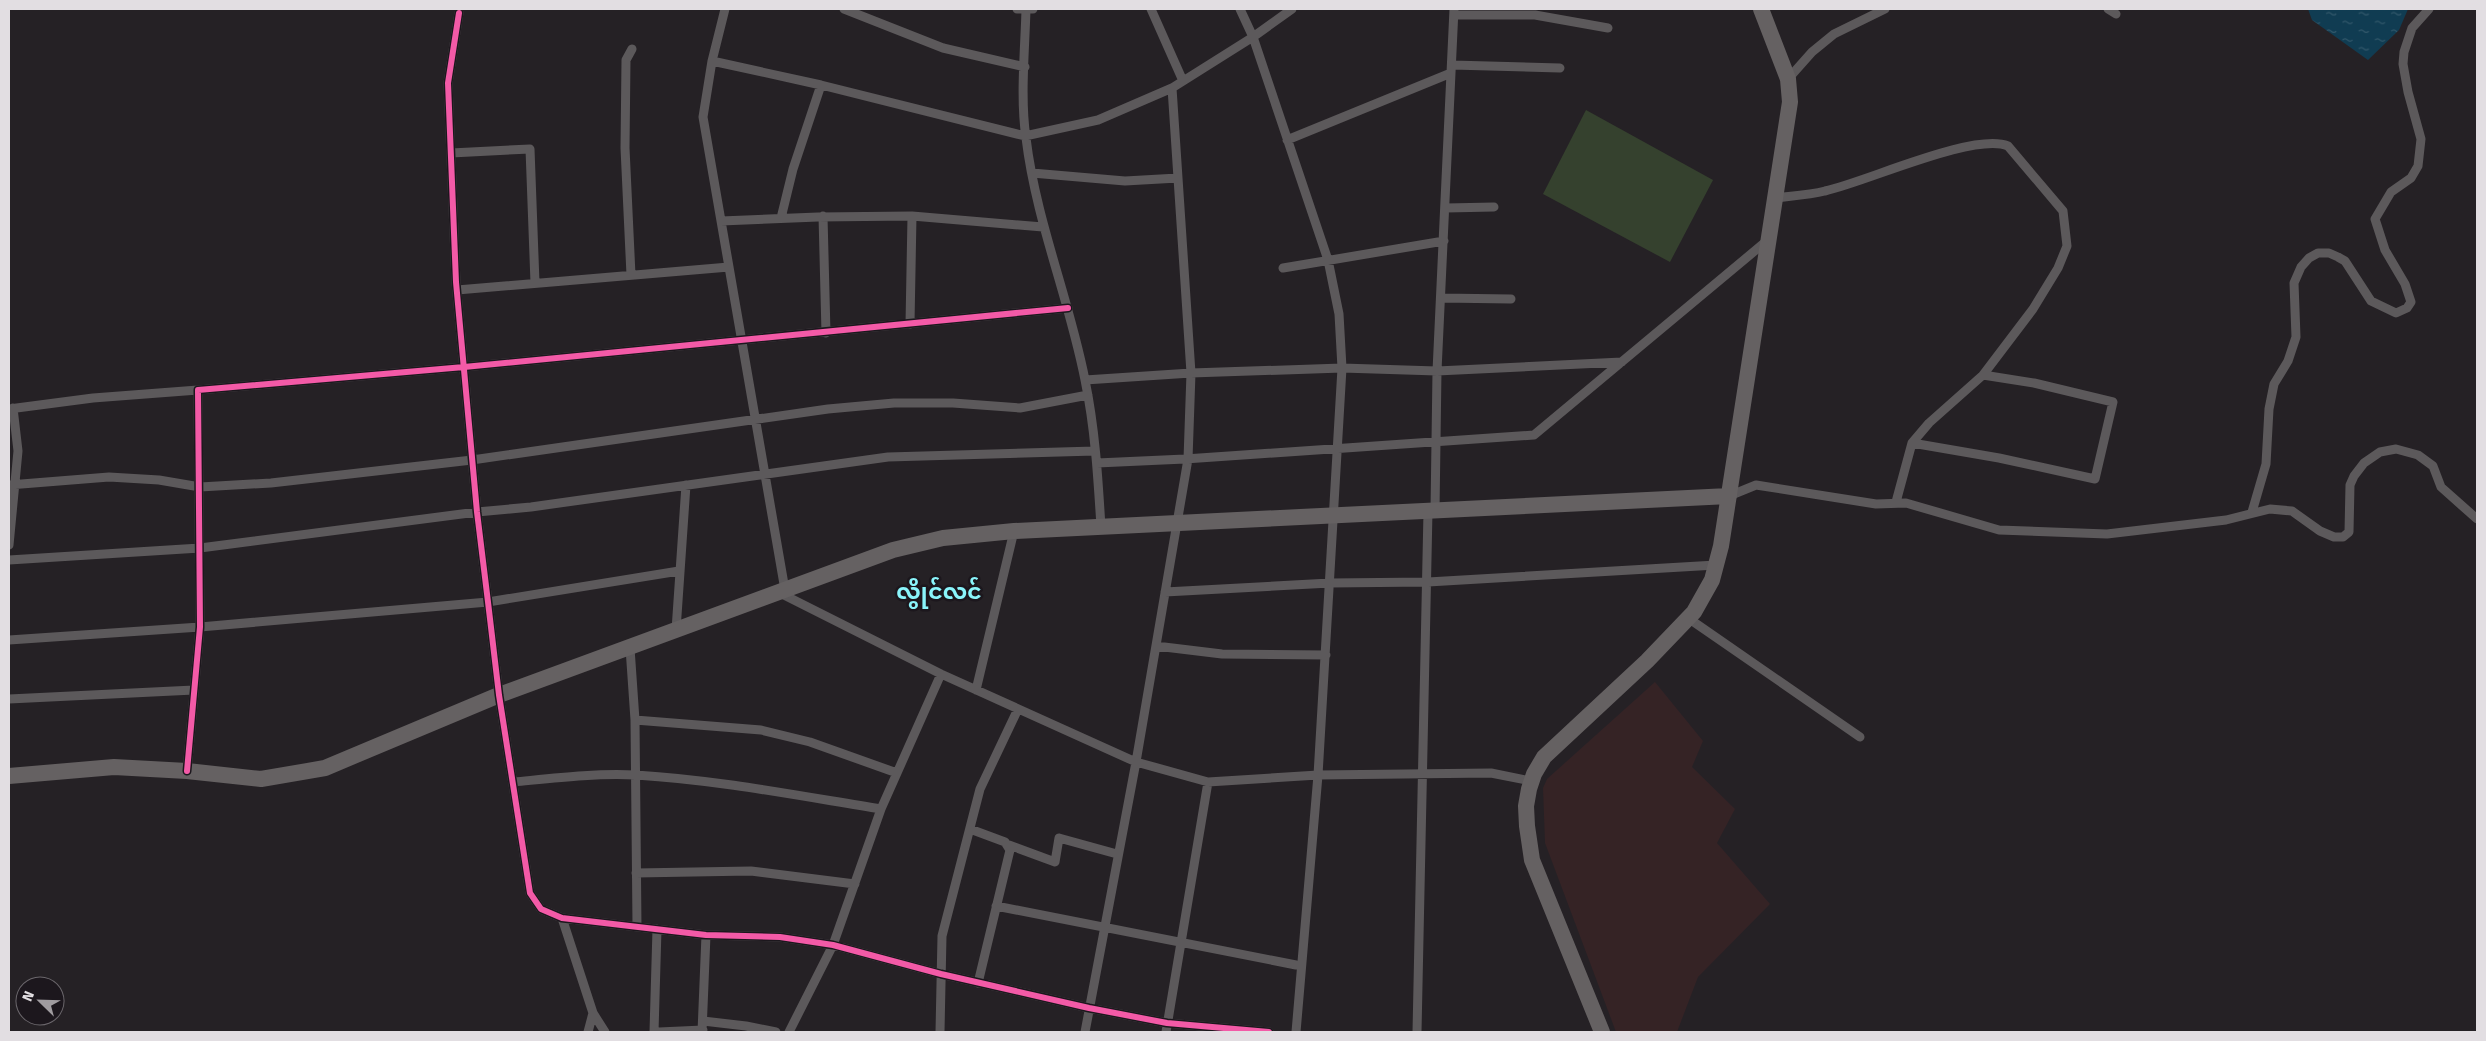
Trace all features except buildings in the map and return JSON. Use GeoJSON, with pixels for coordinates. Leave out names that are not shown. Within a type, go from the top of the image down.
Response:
{"type":"FeatureCollection","features":[{"type":"Feature","properties":{"kind":"highway"},"geometry":{"type":"LineString","coordinates":[[1602,1032],[1532,860],[1526,806],[1531,781],[1544,757],[1688,618],[1704,598],[1716,565],[1729,496],[1790,102],[1788,79],[1762,9]]}},
{"type":"Feature","properties":{"kind":"highway"},"geometry":{"type":"LineString","coordinates":[[9,776],[114,767],[187,771],[261,780],[304,774],[326,768],[500,695],[893,550],[943,538],[1014,531],[1729,496]]}},
{"type":"Feature","properties":{"kind":"street"},"geometry":{"type":"LineString","coordinates":[[725,9],[712,61],[703,117],[766,473],[782,591],[941,674],[1136,762],[1208,782],[1318,775],[1491,773],[1531,781]]}},
{"type":"Feature","properties":{"kind":"street"},"geometry":{"type":"LineString","coordinates":[[844,9],[943,48],[1025,67]]}},
{"type":"Feature","properties":{"kind":"street"},"geometry":{"type":"LineString","coordinates":[[1026,9],[1025,136],[1042,226],[1068,308],[1086,380],[1097,462],[1101,527]]}},
{"type":"Feature","properties":{"kind":"street"},"geometry":{"type":"LineString","coordinates":[[1151,9],[1183,81]]}},
{"type":"Feature","properties":{"kind":"street"},"geometry":{"type":"LineString","coordinates":[[1240,9],[1252,37],[1328,260],[1339,314],[1342,368],[1331,516],[1330,584],[1318,775],[1296,1032]]}},
{"type":"Feature","properties":{"kind":"street"},"geometry":{"type":"LineString","coordinates":[[712,61],[821,85],[1025,136],[1098,120],[1172,88],[1292,9]]}},
{"type":"Feature","properties":{"kind":"street"},"geometry":{"type":"LineString","coordinates":[[1788,79],[1812,52],[1834,34],[1885,9]]}},
{"type":"Feature","properties":{"kind":"street"},"geometry":{"type":"LineString","coordinates":[[2252,512],[2266,464],[2269,409],[2274,384],[2288,360],[2296,337],[2294,283],[2301,267],[2309,258],[2318,253],[2329,253],[2346,261],[2371,302],[2396,313],[2407,308],[2411,302],[2405,284],[2385,250],[2374,219],[2391,192],[2411,178],[2418,166],[2421,139],[2408,92],[2403,64],[2404,52],[2412,28],[2429,9]]}},
{"type":"Feature","properties":{"kind":"street"},"geometry":{"type":"LineString","coordinates":[[1416,1032],[1428,582],[1454,12],[1535,12],[1608,28]]}},
{"type":"Feature","properties":{"kind":"street"},"geometry":{"type":"LineString","coordinates":[[459,13],[448,83],[450,153],[457,290],[472,460],[500,695],[530,892],[541,909],[562,918],[706,935],[780,938],[833,945],[941,974],[1089,1008],[1167,1022],[1269,1032]]}},
{"type":"Feature","properties":{"kind":"street"},"geometry":{"type":"LineString","coordinates":[[632,49],[626,60],[625,148],[632,275]]}},
{"type":"Feature","properties":{"kind":"street"},"geometry":{"type":"LineString","coordinates":[[1287,140],[1451,70],[1560,68]]}},
{"type":"Feature","properties":{"kind":"street"},"geometry":{"type":"LineString","coordinates":[[781,218],[793,169],[821,85]]}},
{"type":"Feature","properties":{"kind":"street"},"geometry":{"type":"LineString","coordinates":[[1085,1032],[1117,854],[1136,762],[1188,459],[1191,373],[1172,88]]}},
{"type":"Feature","properties":{"kind":"street"},"geometry":{"type":"LineString","coordinates":[[1775,198],[1824,191],[1975,144],[1999,143],[2008,146],[2063,211],[2067,246],[2058,268],[2033,309],[1983,375],[1929,423],[1912,443],[1896,502]]}},
{"type":"Feature","properties":{"kind":"street"},"geometry":{"type":"LineString","coordinates":[[450,153],[530,149],[535,283]]}},
{"type":"Feature","properties":{"kind":"street"},"geometry":{"type":"LineString","coordinates":[[1032,173],[1125,181],[1178,178]]}},
{"type":"Feature","properties":{"kind":"street"},"geometry":{"type":"LineString","coordinates":[[1446,208],[1494,207]]}},
{"type":"Feature","properties":{"kind":"street"},"geometry":{"type":"LineString","coordinates":[[721,221],[823,216],[912,216],[1042,226]]}},
{"type":"Feature","properties":{"kind":"street"},"geometry":{"type":"LineString","coordinates":[[823,216],[826,333]]}},
{"type":"Feature","properties":{"kind":"street"},"geometry":{"type":"LineString","coordinates":[[910,324],[912,216]]}},
{"type":"Feature","properties":{"kind":"street"},"geometry":{"type":"LineString","coordinates":[[1097,462],[1188,459],[1534,435],[1769,238]]}},
{"type":"Feature","properties":{"kind":"street"},"geometry":{"type":"LineString","coordinates":[[1283,268],[1444,241]]}},
{"type":"Feature","properties":{"kind":"street"},"geometry":{"type":"LineString","coordinates":[[457,290],[729,267]]}},
{"type":"Feature","properties":{"kind":"street"},"geometry":{"type":"LineString","coordinates":[[1441,298],[1511,299]]}},
{"type":"Feature","properties":{"kind":"street"},"geometry":{"type":"LineString","coordinates":[[9,545],[12,484],[18,451],[11,409],[93,398],[464,367],[1068,308]]}},
{"type":"Feature","properties":{"kind":"street"},"geometry":{"type":"LineString","coordinates":[[1086,380],[1191,373],[1342,368],[1438,371],[1622,362]]}},
{"type":"Feature","properties":{"kind":"street"},"geometry":{"type":"LineString","coordinates":[[1912,443],[1999,458],[2095,479],[2112,402],[2034,383],[1983,375]]}},
{"type":"Feature","properties":{"kind":"street"},"geometry":{"type":"LineString","coordinates":[[187,771],[200,627],[198,390]]}},
{"type":"Feature","properties":{"kind":"street"},"geometry":{"type":"LineString","coordinates":[[12,484],[109,477],[159,480],[200,487],[271,483],[472,460],[828,410],[894,403],[953,403],[1020,408],[1088,395]]}},
{"type":"Feature","properties":{"kind":"street"},"geometry":{"type":"LineString","coordinates":[[1729,496],[1756,485],[1876,504],[1896,502],[1928,508],[1999,530],[2097,533],[2226,520],[2270,509],[2292,511],[2320,532],[2334,537],[2343,537],[2349,532],[2350,485],[2354,476],[2364,463],[2380,452],[2396,448],[2418,455],[2432,466],[2441,487],[2477,519]]}},
{"type":"Feature","properties":{"kind":"street"},"geometry":{"type":"LineString","coordinates":[[9,560],[200,548],[477,512],[531,507],[888,457],[1095,451]]}},
{"type":"Feature","properties":{"kind":"street"},"geometry":{"type":"LineString","coordinates":[[676,630],[686,485]]}},
{"type":"Feature","properties":{"kind":"street"},"geometry":{"type":"LineString","coordinates":[[976,690],[1014,531]]}},
{"type":"Feature","properties":{"kind":"street"},"geometry":{"type":"LineString","coordinates":[[1165,592],[1330,584],[1428,582],[1716,565]]}},
{"type":"Feature","properties":{"kind":"street"},"geometry":{"type":"LineString","coordinates":[[9,640],[200,627],[488,602],[679,571]]}},
{"type":"Feature","properties":{"kind":"street"},"geometry":{"type":"LineString","coordinates":[[1688,618],[1860,737]]}},
{"type":"Feature","properties":{"kind":"street"},"geometry":{"type":"LineString","coordinates":[[1156,646],[1222,654],[1326,655]]}},
{"type":"Feature","properties":{"kind":"street"},"geometry":{"type":"LineString","coordinates":[[630,648],[635,720],[636,926]]}},
{"type":"Feature","properties":{"kind":"street"},"geometry":{"type":"LineString","coordinates":[[789,1032],[833,945],[881,809],[941,674]]}},
{"type":"Feature","properties":{"kind":"street"},"geometry":{"type":"LineString","coordinates":[[9,699],[194,690]]}},
{"type":"Feature","properties":{"kind":"street"},"geometry":{"type":"LineString","coordinates":[[940,1032],[942,936],[980,790],[1018,709]]}},
{"type":"Feature","properties":{"kind":"street"},"geometry":{"type":"LineString","coordinates":[[635,720],[761,730],[810,742],[897,774]]}},
{"type":"Feature","properties":{"kind":"street"},"geometry":{"type":"LineString","coordinates":[[514,782],[596,774],[636,775],[767,790],[881,809]]}},
{"type":"Feature","properties":{"kind":"street"},"geometry":{"type":"LineString","coordinates":[[1166,1032],[1208,782]]}},
{"type":"Feature","properties":{"kind":"street"},"geometry":{"type":"LineString","coordinates":[[970,828],[1055,862],[1060,838],[1117,854]]}},
{"type":"Feature","properties":{"kind":"street"},"geometry":{"type":"LineString","coordinates":[[978,983],[1010,850],[1009,845]]}},
{"type":"Feature","properties":{"kind":"street"},"geometry":{"type":"LineString","coordinates":[[636,873],[751,871],[855,884]]}},
{"type":"Feature","properties":{"kind":"street"},"geometry":{"type":"LineString","coordinates":[[996,906],[1296,964]]}},
{"type":"Feature","properties":{"kind":"street"},"geometry":{"type":"LineString","coordinates":[[562,918],[593,1013],[605,1032]]}},
{"type":"Feature","properties":{"kind":"street"},"geometry":{"type":"LineString","coordinates":[[654,1032],[657,929]]}},
{"type":"Feature","properties":{"kind":"street"},"geometry":{"type":"LineString","coordinates":[[703,1028],[706,935]]}},
{"type":"Feature","properties":{"kind":"street"},"geometry":{"type":"LineString","coordinates":[[588,1032],[593,1013]]}},
{"type":"Feature","properties":{"kind":"street"},"geometry":{"type":"LineString","coordinates":[[659,1032],[746,1026],[776,1032]]}},
{"type":"Feature","properties":{"kind":"shaded area"},"geometry":{"type":"Polygon","coordinates":[[[1655,682],[1703,741],[1692,767],[1735,809],[1717,843],[1770,904],[1698,977],[1677,1032],[1616,1032],[1545,843],[1543,788],[1547,779],[1655,682]]]}},
{"type":"Feature","properties":{"kind":"green space"},"geometry":{"type":"Polygon","coordinates":[[[1586,110],[1713,180],[1670,262],[1543,194],[1586,110]]]}},
{"type":"Feature","properties":{"kind":"water"},"geometry":{"type":"Polygon","coordinates":[[[2308,9],[2408,9],[2399,30],[2368,60],[2312,20],[2308,9]]]}},
{"type":"Feature","properties":{"kind":"cycle path"},"geometry":{"type":"LineString","coordinates":[[459,13],[448,83],[456,282],[477,512],[499,695],[530,893],[541,909],[562,918],[706,935],[780,937],[833,945],[941,974],[1089,1008],[1167,1023],[1269,1032]]}},
{"type":"Feature","properties":{"kind":"cycle path"},"geometry":{"type":"LineString","coordinates":[[187,771],[200,627],[198,390],[464,367],[1068,308]]}},
{"type":"Feature","properties":{"kind":"district","name":"လွိုင်လင်"},"geometry":{"type":"Point","coordinates":[939,591]}}]}
